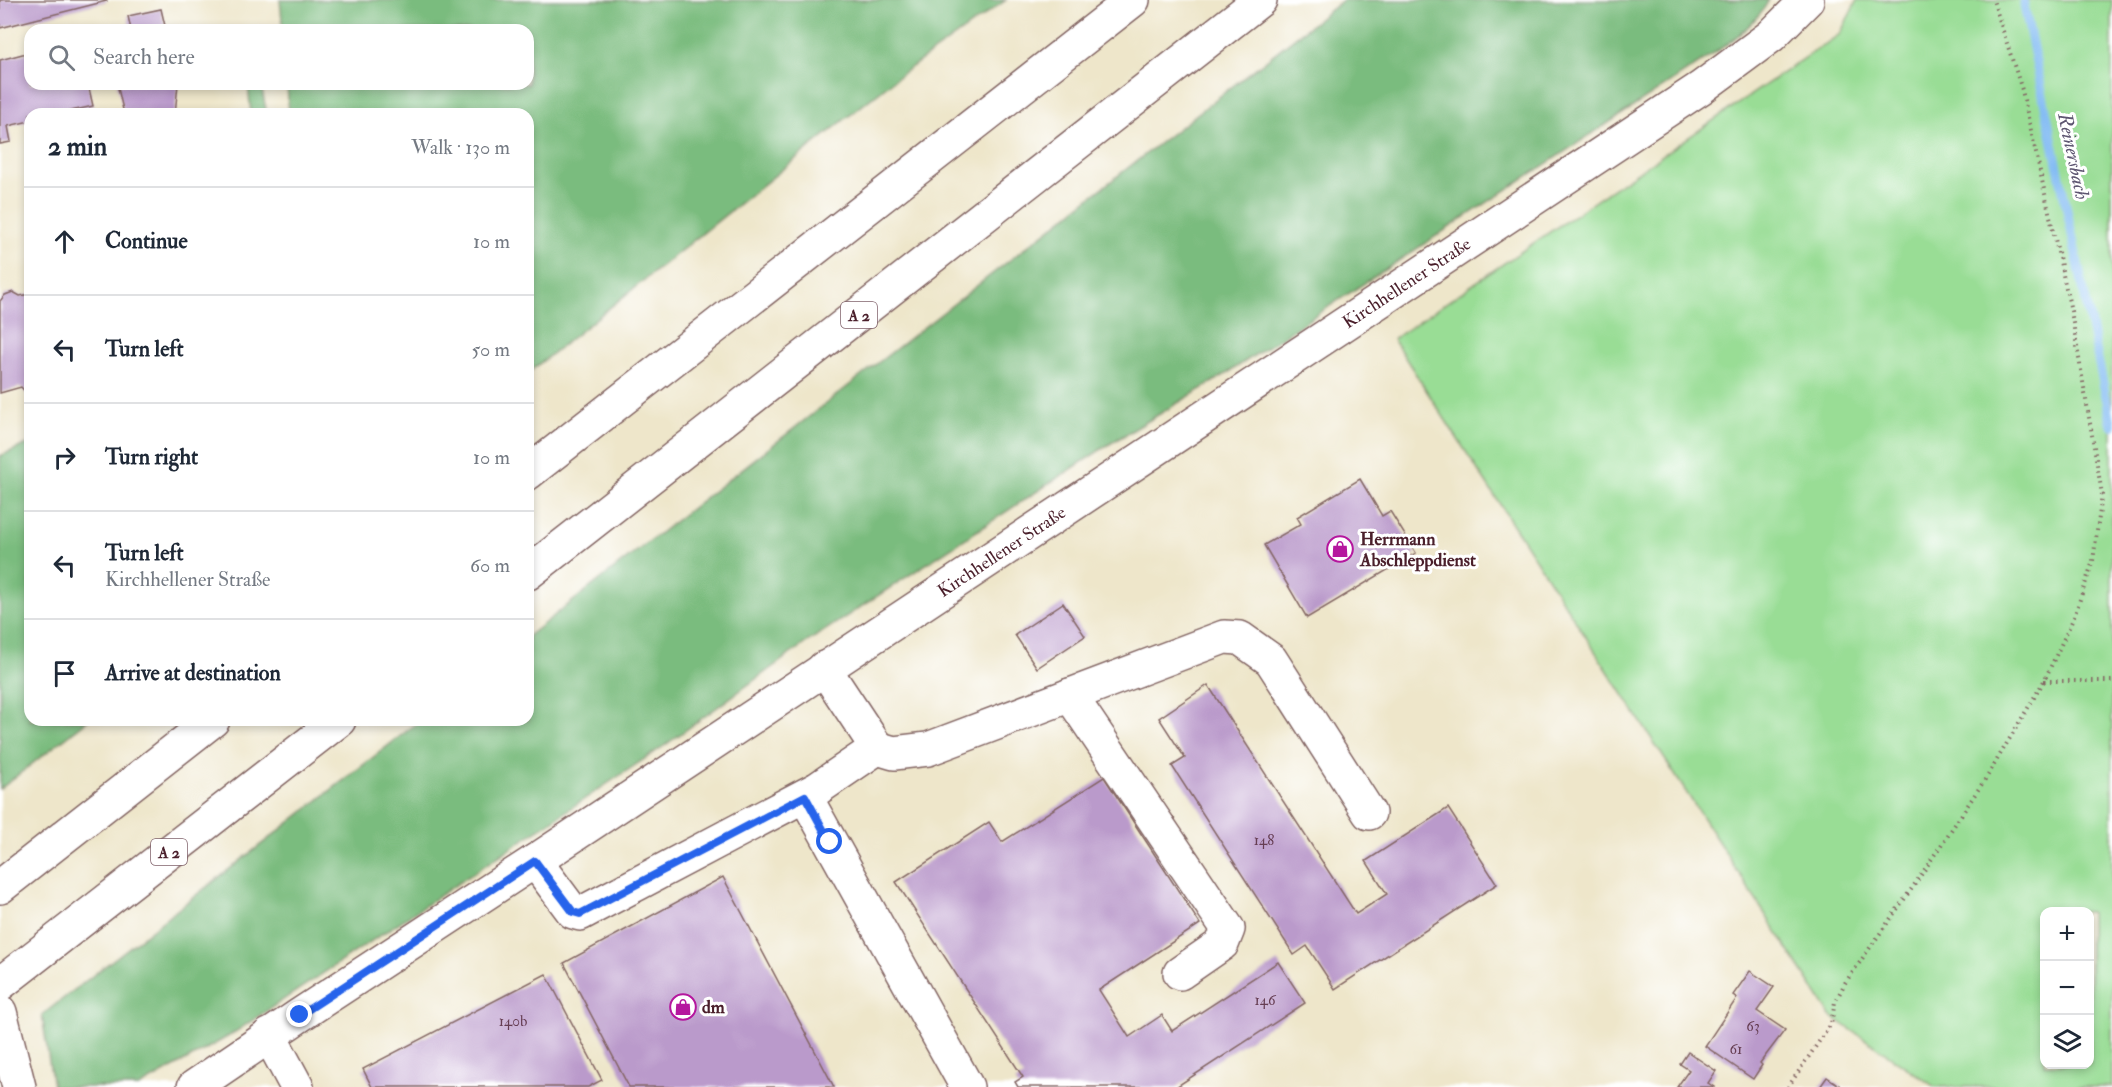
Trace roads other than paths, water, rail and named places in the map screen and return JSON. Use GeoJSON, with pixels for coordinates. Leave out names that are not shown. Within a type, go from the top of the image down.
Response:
{"type":"FeatureCollection","features":[{"type":"Feature","properties":{"kind":"main road"},"geometry":{"type":"LineString","coordinates":[[534,468],[1133,0]]}},
{"type":"Feature","properties":{"kind":"main road","name":"A 2"},"geometry":{"type":"LineString","coordinates":[[534,568],[1260,0]]}},
{"type":"Feature","properties":{"kind":"main road","name":"Kirchhellener Straße"},"geometry":{"type":"LineString","coordinates":[[194,1087],[269,1035],[1702,87],[1771,36],[1804,2]]}},
{"type":"Feature","properties":{"kind":"main road"},"geometry":{"type":"LineString","coordinates":[[824,668],[877,748],[894,753],[928,749],[1224,637],[1240,638],[1271,660],[1369,813]]}},
{"type":"Feature","properties":{"kind":"main road"},"geometry":{"type":"LineString","coordinates":[[1070,695],[1228,929],[1222,944],[1179,973]]}},
{"type":"Feature","properties":{"kind":"main road"},"geometry":{"type":"LineString","coordinates":[[0,887],[205,726]]}},
{"type":"Feature","properties":{"kind":"main road","name":"A 2"},"geometry":{"type":"LineString","coordinates":[[0,984],[331,726]]}},
{"type":"Feature","properties":{"kind":"main road"},"geometry":{"type":"LineString","coordinates":[[535,861],[573,912],[580,914],[805,796],[877,748]]}},
{"type":"Feature","properties":{"kind":"main road"},"geometry":{"type":"LineString","coordinates":[[805,796],[967,1087]]}},
{"type":"Feature","properties":{"kind":"main road"},"geometry":{"type":"LineString","coordinates":[[0,1012],[19,1087]]}},
{"type":"Feature","properties":{"kind":"main road"},"geometry":{"type":"LineString","coordinates":[[269,1035],[297,1087]]}},
{"type":"Feature","properties":{"kind":"waterway","name":"Reinersbach"},"geometry":{"type":"LineString","coordinates":[[2023,0],[2112,426]]}},
{"type":"Feature","properties":{"kind":"place","name":"Herrmann Abschleppdienst"},"geometry":{"type":"Point","coordinates":[1340,549]}},
{"type":"Feature","properties":{"kind":"place","name":"dm"},"geometry":{"type":"Point","coordinates":[683,1007]}}]}
